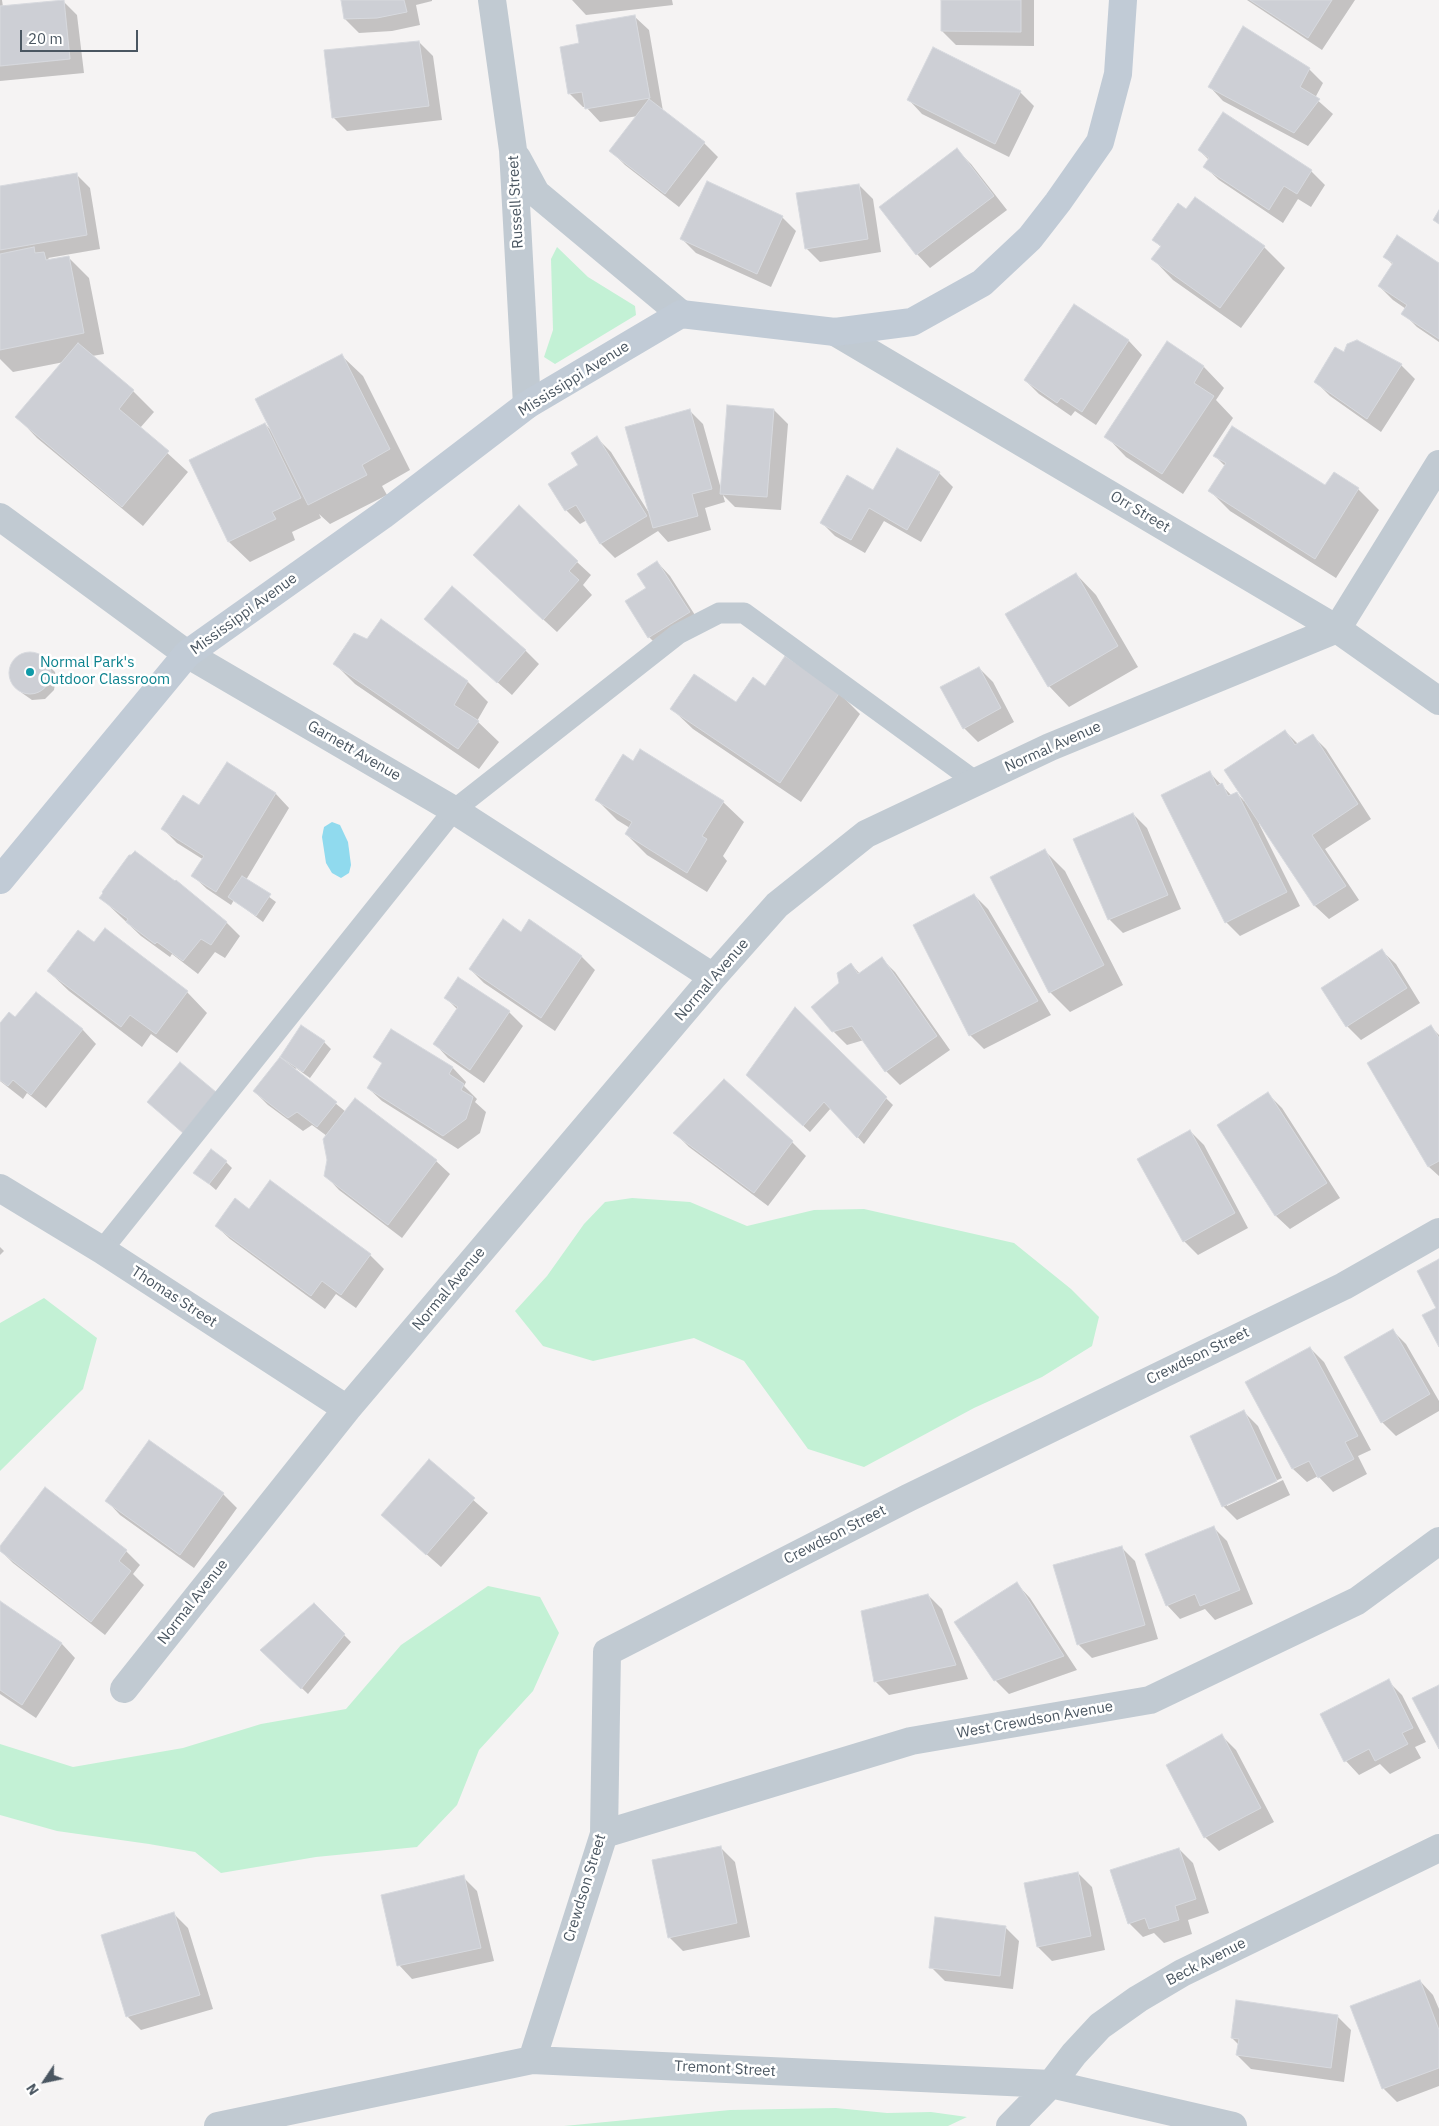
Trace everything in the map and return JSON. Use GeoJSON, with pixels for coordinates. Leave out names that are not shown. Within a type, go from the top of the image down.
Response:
{"type":"FeatureCollection","features":[{"type":"Feature","properties":{"kind":"street","name":"Russell Street"},"geometry":{"type":"LineString","coordinates":[[492,0],[513,150],[527,405]]}},
{"type":"Feature","properties":{"kind":"street"},"geometry":{"type":"LineString","coordinates":[[513,150],[536,193],[681,314],[835,332],[912,322],[982,283],[1030,238],[1100,142],[1118,74],[1123,0]]}},
{"type":"Feature","properties":{"kind":"street","name":"Mississippi Avenue"},"geometry":{"type":"LineString","coordinates":[[0,880],[187,654],[383,515],[527,405],[681,314]]}},
{"type":"Feature","properties":{"kind":"street","name":"Orr Street"},"geometry":{"type":"LineString","coordinates":[[835,332],[1337,629],[1439,701]]}},
{"type":"Feature","properties":{"kind":"street"},"geometry":{"type":"LineString","coordinates":[[1337,629],[1439,464]]}},
{"type":"Feature","properties":{"kind":"street","name":"Garnett Avenue"},"geometry":{"type":"LineString","coordinates":[[0,517],[187,654],[454,810],[713,977]]}},
{"type":"Feature","properties":{"kind":"street","name":"Normal Avenue"},"geometry":{"type":"LineString","coordinates":[[124,1689],[347,1409],[713,977],[777,905],[866,834],[1050,747],[1337,629]]}},
{"type":"Feature","properties":{"kind":"street","name":"Thomas Street"},"geometry":{"type":"LineString","coordinates":[[0,1188],[102,1250],[347,1409]]}},
{"type":"Feature","properties":{"kind":"street","name":"Crewdson Street"},"geometry":{"type":"LineString","coordinates":[[532,2060],[604,1834],[607,1652],[908,1498],[1344,1286],[1439,1232]]}},
{"type":"Feature","properties":{"kind":"street","name":"West Crewdson Avenue"},"geometry":{"type":"LineString","coordinates":[[604,1834],[911,1741],[1150,1700],[1357,1600],[1439,1541]]}},
{"type":"Feature","properties":{"kind":"street","name":"Beck Avenue"},"geometry":{"type":"LineString","coordinates":[[1010,2126],[1051,2084],[1074,2054],[1100,2026],[1138,1998],[1182,1973],[1439,1848]]}},
{"type":"Feature","properties":{"kind":"street","name":"Tremont Street"},"geometry":{"type":"LineString","coordinates":[[218,2126],[532,2060],[1051,2084],[1233,2126]]}},
{"type":"Feature","properties":{"kind":"lane"},"geometry":{"type":"LineString","coordinates":[[102,1250],[454,810],[678,634],[720,613],[744,612],[976,782]]}},
{"type":"Feature","properties":{"kind":"green space"},"geometry":{"type":"Polygon","coordinates":[[[557,247],[588,277],[635,306],[636,315],[555,364],[544,357],[553,330],[551,259],[557,247]]]}},
{"type":"Feature","properties":{"kind":"green space"},"geometry":{"type":"Polygon","coordinates":[[[632,1198],[690,1202],[747,1226],[814,1210],[864,1209],[1014,1243],[1071,1289],[1099,1317],[1092,1346],[1042,1377],[974,1408],[864,1467],[808,1449],[744,1361],[694,1338],[593,1361],[543,1346],[515,1311],[547,1276],[584,1224],[605,1202],[632,1198]]]}},
{"type":"Feature","properties":{"kind":"green space"},"geometry":{"type":"Polygon","coordinates":[[[44,1298],[97,1338],[83,1389],[0,1471],[0,1323],[44,1298]]]}},
{"type":"Feature","properties":{"kind":"green space"},"geometry":{"type":"Polygon","coordinates":[[[488,1586],[540,1597],[559,1633],[533,1691],[479,1750],[457,1805],[417,1847],[316,1857],[221,1873],[195,1852],[57,1831],[0,1815],[0,1744],[73,1767],[183,1748],[261,1724],[346,1709],[401,1645],[488,1586]]]}},
{"type":"Feature","properties":{"kind":"green space"},"geometry":{"type":"Polygon","coordinates":[[[836,2108],[887,2113],[931,2112],[967,2117],[948,2126],[564,2126],[730,2110],[836,2108]]]}},
{"type":"Feature","properties":{"kind":"water"},"geometry":{"type":"Polygon","coordinates":[[[332,822],[340,825],[348,842],[351,865],[349,873],[341,878],[332,873],[326,863],[322,837],[324,827],[332,822]]]}},
{"type":"Feature","properties":{"kind":"building"},"geometry":{"type":"Polygon","coordinates":[[[64,0],[70,59],[0,66],[0,6],[64,0]]]}},
{"type":"Feature","properties":{"kind":"building"},"geometry":{"type":"Polygon","coordinates":[[[341,0],[404,0],[407,12],[377,18],[344,19],[341,0]]]}},
{"type":"Feature","properties":{"kind":"building"},"geometry":{"type":"Polygon","coordinates":[[[941,0],[1021,0],[1021,32],[941,31],[941,0]]]}},
{"type":"Feature","properties":{"kind":"building"},"geometry":{"type":"Polygon","coordinates":[[[1250,0],[1332,0],[1308,38],[1250,0]]]}},
{"type":"Feature","properties":{"kind":"building"},"geometry":{"type":"Polygon","coordinates":[[[635,15],[650,98],[585,109],[582,92],[568,94],[560,47],[579,43],[576,25],[635,15]]]}},
{"type":"Feature","properties":{"kind":"building"},"geometry":{"type":"Polygon","coordinates":[[[1243,26],[1310,68],[1300,87],[1320,99],[1294,133],[1208,87],[1243,26]]]}},
{"type":"Feature","properties":{"kind":"building"},"geometry":{"type":"Polygon","coordinates":[[[419,41],[429,106],[332,118],[324,50],[419,41]]]}},
{"type":"Feature","properties":{"kind":"building"},"geometry":{"type":"Polygon","coordinates":[[[933,47],[1021,91],[995,144],[907,100],[933,47]]]}},
{"type":"Feature","properties":{"kind":"building"},"geometry":{"type":"Polygon","coordinates":[[[649,99],[705,142],[665,194],[609,151],[649,99]]]}},
{"type":"Feature","properties":{"kind":"building"},"geometry":{"type":"Polygon","coordinates":[[[1223,112],[1312,170],[1297,194],[1284,186],[1269,210],[1203,167],[1209,158],[1198,150],[1223,112]]]}},
{"type":"Feature","properties":{"kind":"building"},"geometry":{"type":"Polygon","coordinates":[[[957,148],[994,196],[916,255],[879,207],[957,148]]]}},
{"type":"Feature","properties":{"kind":"building"},"geometry":{"type":"Polygon","coordinates":[[[77,173],[87,235],[0,250],[0,186],[77,173]]]}},
{"type":"Feature","properties":{"kind":"building"},"geometry":{"type":"Polygon","coordinates":[[[707,181],[783,216],[757,274],[680,239],[707,181]]]}},
{"type":"Feature","properties":{"kind":"building"},"geometry":{"type":"Polygon","coordinates":[[[859,184],[868,239],[805,249],[796,193],[859,184]]]}},
{"type":"Feature","properties":{"kind":"building"},"geometry":{"type":"Polygon","coordinates":[[[1195,197],[1265,246],[1220,308],[1151,259],[1161,246],[1152,240],[1178,203],[1186,209],[1195,197]]]}},
{"type":"Feature","properties":{"kind":"building"},"geometry":{"type":"Polygon","coordinates":[[[1439,210],[1439,224],[1433,220],[1439,210]]]}},
{"type":"Feature","properties":{"kind":"building"},"geometry":{"type":"Polygon","coordinates":[[[1397,235],[1439,263],[1439,339],[1401,314],[1407,305],[1378,286],[1393,263],[1383,257],[1397,235]]]}},
{"type":"Feature","properties":{"kind":"building"},"geometry":{"type":"Polygon","coordinates":[[[34,247],[35,253],[44,252],[46,260],[69,256],[84,333],[0,350],[0,254],[34,247]]]}},
{"type":"Feature","properties":{"kind":"building"},"geometry":{"type":"Polygon","coordinates":[[[1074,304],[1129,340],[1082,412],[1061,398],[1057,403],[1024,380],[1074,304]]]}},
{"type":"Feature","properties":{"kind":"building"},"geometry":{"type":"Polygon","coordinates":[[[1357,340],[1402,364],[1367,419],[1314,382],[1335,347],[1344,352],[1347,344],[1357,340]]]}},
{"type":"Feature","properties":{"kind":"building"},"geometry":{"type":"Polygon","coordinates":[[[1167,341],[1204,366],[1194,383],[1214,396],[1162,474],[1104,437],[1167,341]]]}},
{"type":"Feature","properties":{"kind":"building"},"geometry":{"type":"Polygon","coordinates":[[[78,343],[134,390],[119,409],[169,451],[122,507],[15,417],[78,343]]]}},
{"type":"Feature","properties":{"kind":"building"},"geometry":{"type":"Polygon","coordinates":[[[342,354],[390,449],[362,465],[367,475],[308,505],[255,399],[342,354]]]}},
{"type":"Feature","properties":{"kind":"building"},"geometry":{"type":"Polygon","coordinates":[[[727,405],[774,409],[767,497],[720,494],[727,405]]]}},
{"type":"Feature","properties":{"kind":"building"},"geometry":{"type":"Polygon","coordinates":[[[690,409],[712,489],[692,494],[698,516],[653,528],[625,427],[690,409]]]}},
{"type":"Feature","properties":{"kind":"building"},"geometry":{"type":"Polygon","coordinates":[[[265,423],[301,498],[272,512],[276,519],[228,542],[189,460],[265,423]]]}},
{"type":"Feature","properties":{"kind":"building"},"geometry":{"type":"Polygon","coordinates":[[[1232,426],[1325,485],[1334,472],[1359,488],[1315,559],[1208,491],[1226,463],[1213,456],[1232,426]]]}},
{"type":"Feature","properties":{"kind":"building"},"geometry":{"type":"Polygon","coordinates":[[[597,436],[647,516],[600,544],[576,505],[565,511],[548,484],[578,465],[571,453],[597,436]]]}},
{"type":"Feature","properties":{"kind":"building"},"geometry":{"type":"Polygon","coordinates":[[[897,448],[940,472],[907,530],[869,508],[851,540],[820,523],[847,475],[873,490],[897,448]]]}},
{"type":"Feature","properties":{"kind":"building"},"geometry":{"type":"Polygon","coordinates":[[[519,505],[578,561],[569,571],[579,580],[543,620],[473,555],[519,505]]]}},
{"type":"Feature","properties":{"kind":"building"},"geometry":{"type":"Polygon","coordinates":[[[657,561],[690,612],[648,638],[625,601],[646,588],[637,574],[657,561]]]}},
{"type":"Feature","properties":{"kind":"building"},"geometry":{"type":"Polygon","coordinates":[[[1076,573],[1118,646],[1048,687],[1005,614],[1076,573]]]}},
{"type":"Feature","properties":{"kind":"building"},"geometry":{"type":"Polygon","coordinates":[[[452,586],[526,650],[497,683],[424,619],[452,586]]]}},
{"type":"Feature","properties":{"kind":"building"},"geometry":{"type":"Polygon","coordinates":[[[381,619],[468,681],[454,705],[479,721],[458,749],[333,664],[354,633],[367,639],[381,619]]]}},
{"type":"Feature","properties":{"kind":"building","name":"Normal Park's Outdoor Classroom"},"geometry":{"type":"Polygon","coordinates":[[[30,652],[45,658],[51,673],[45,688],[30,694],[15,688],[9,673],[15,658],[30,652]]]}},
{"type":"Feature","properties":{"kind":"building"},"geometry":{"type":"Polygon","coordinates":[[[785,656],[840,692],[780,783],[670,709],[694,674],[736,702],[753,677],[765,686],[785,656]]]}},
{"type":"Feature","properties":{"kind":"building"},"geometry":{"type":"Polygon","coordinates":[[[979,667],[1001,708],[963,729],[940,687],[979,667]]]}},
{"type":"Feature","properties":{"kind":"building"},"geometry":{"type":"Polygon","coordinates":[[[1285,730],[1295,745],[1313,734],[1358,804],[1312,835],[1346,886],[1314,906],[1224,770],[1285,730]]]}},
{"type":"Feature","properties":{"kind":"building"},"geometry":{"type":"Polygon","coordinates":[[[640,749],[724,801],[702,836],[707,839],[687,873],[625,834],[632,822],[595,800],[623,754],[633,761],[640,749]]]}},
{"type":"Feature","properties":{"kind":"building"},"geometry":{"type":"Polygon","coordinates":[[[227,762],[276,793],[216,892],[191,876],[204,856],[161,829],[183,795],[199,805],[227,762]]]}},
{"type":"Feature","properties":{"kind":"building"},"geometry":{"type":"Polygon","coordinates":[[[1210,771],[1217,786],[1222,783],[1228,796],[1237,792],[1287,892],[1225,923],[1161,795],[1210,771]]]}},
{"type":"Feature","properties":{"kind":"building"},"geometry":{"type":"Polygon","coordinates":[[[1133,813],[1168,895],[1108,920],[1073,839],[1133,813]]]}},
{"type":"Feature","properties":{"kind":"building"},"geometry":{"type":"Polygon","coordinates":[[[1045,849],[1104,965],[1049,993],[990,877],[1045,849]]]}},
{"type":"Feature","properties":{"kind":"building"},"geometry":{"type":"Polygon","coordinates":[[[135,851],[176,880],[227,922],[211,945],[201,939],[183,961],[157,942],[155,944],[126,922],[128,919],[99,898],[129,855],[135,851]]]}},
{"type":"Feature","properties":{"kind":"building"},"geometry":{"type":"Polygon","coordinates":[[[242,876],[271,894],[256,916],[228,897],[242,876]]]}},
{"type":"Feature","properties":{"kind":"building"},"geometry":{"type":"Polygon","coordinates":[[[974,894],[1038,1001],[969,1036],[913,925],[974,894]]]}},
{"type":"Feature","properties":{"kind":"building"},"geometry":{"type":"Polygon","coordinates":[[[503,919],[521,932],[529,919],[582,956],[541,1018],[469,969],[503,919]]]}},
{"type":"Feature","properties":{"kind":"building"},"geometry":{"type":"Polygon","coordinates":[[[105,928],[188,991],[156,1034],[130,1015],[121,1027],[47,971],[78,930],[94,942],[105,928]]]}},
{"type":"Feature","properties":{"kind":"building"},"geometry":{"type":"Polygon","coordinates":[[[1382,949],[1407,988],[1346,1027],[1321,988],[1382,949]]]}},
{"type":"Feature","properties":{"kind":"building"},"geometry":{"type":"Polygon","coordinates":[[[882,957],[937,1036],[885,1072],[852,1026],[832,1032],[811,1007],[839,983],[837,973],[851,963],[858,974],[882,957]]]}},
{"type":"Feature","properties":{"kind":"building"},"geometry":{"type":"Polygon","coordinates":[[[458,977],[510,1011],[470,1070],[433,1044],[458,1007],[444,998],[458,977]]]}},
{"type":"Feature","properties":{"kind":"building"},"geometry":{"type":"Polygon","coordinates":[[[36,992],[83,1029],[31,1095],[13,1080],[8,1086],[0,1080],[0,1023],[9,1012],[15,1017],[36,992]]]}},
{"type":"Feature","properties":{"kind":"building"},"geometry":{"type":"Polygon","coordinates":[[[795,1007],[887,1097],[857,1138],[824,1102],[803,1126],[746,1075],[795,1007]]]}},
{"type":"Feature","properties":{"kind":"building"},"geometry":{"type":"Polygon","coordinates":[[[301,1025],[325,1041],[303,1072],[280,1057],[301,1025]]]}},
{"type":"Feature","properties":{"kind":"building"},"geometry":{"type":"Polygon","coordinates":[[[1431,1025],[1439,1038],[1439,1161],[1428,1167],[1367,1063],[1431,1025]]]}},
{"type":"Feature","properties":{"kind":"building"},"geometry":{"type":"Polygon","coordinates":[[[391,1029],[453,1067],[449,1074],[464,1084],[461,1090],[473,1097],[466,1119],[443,1136],[367,1088],[382,1063],[373,1057],[391,1029]]]}},
{"type":"Feature","properties":{"kind":"building"},"geometry":{"type":"Polygon","coordinates":[[[280,1057],[337,1102],[317,1127],[297,1112],[288,1118],[253,1091],[280,1057]]]}},
{"type":"Feature","properties":{"kind":"building"},"geometry":{"type":"Polygon","coordinates":[[[180,1062],[216,1092],[183,1133],[147,1102],[180,1062]]]}},
{"type":"Feature","properties":{"kind":"building"},"geometry":{"type":"Polygon","coordinates":[[[724,1079],[793,1141],[754,1193],[673,1133],[724,1079]]]}},
{"type":"Feature","properties":{"kind":"building"},"geometry":{"type":"Polygon","coordinates":[[[1268,1092],[1327,1183],[1275,1216],[1217,1125],[1268,1092]]]}},
{"type":"Feature","properties":{"kind":"building"},"geometry":{"type":"Polygon","coordinates":[[[355,1098],[437,1160],[388,1225],[324,1176],[327,1160],[323,1139],[355,1098]]]}},
{"type":"Feature","properties":{"kind":"building"},"geometry":{"type":"Polygon","coordinates":[[[1190,1130],[1235,1213],[1183,1242],[1137,1159],[1190,1130]]]}},
{"type":"Feature","properties":{"kind":"building"},"geometry":{"type":"Polygon","coordinates":[[[211,1149],[227,1161],[209,1184],[193,1173],[211,1149]]]}},
{"type":"Feature","properties":{"kind":"building"},"geometry":{"type":"Polygon","coordinates":[[[270,1180],[371,1254],[341,1295],[322,1281],[311,1296],[215,1226],[235,1198],[249,1209],[270,1180]]]}},
{"type":"Feature","properties":{"kind":"building"},"geometry":{"type":"Polygon","coordinates":[[[1439,1259],[1439,1347],[1422,1315],[1436,1308],[1417,1271],[1439,1259]]]}},
{"type":"Feature","properties":{"kind":"building"},"geometry":{"type":"Polygon","coordinates":[[[1393,1329],[1430,1394],[1381,1423],[1344,1357],[1393,1329]]]}},
{"type":"Feature","properties":{"kind":"building"},"geometry":{"type":"Polygon","coordinates":[[[1310,1347],[1358,1436],[1345,1442],[1354,1459],[1318,1478],[1309,1461],[1292,1469],[1245,1382],[1310,1347]]]}},
{"type":"Feature","properties":{"kind":"building"},"geometry":{"type":"Polygon","coordinates":[[[1244,1410],[1277,1481],[1222,1507],[1190,1436],[1244,1410]]]}},
{"type":"Feature","properties":{"kind":"building"},"geometry":{"type":"Polygon","coordinates":[[[149,1440],[224,1493],[180,1555],[105,1501],[149,1440]]]}},
{"type":"Feature","properties":{"kind":"building"},"geometry":{"type":"Polygon","coordinates":[[[429,1459],[475,1498],[426,1555],[381,1515],[429,1459]]]}},
{"type":"Feature","properties":{"kind":"building"},"geometry":{"type":"Polygon","coordinates":[[[45,1487],[127,1550],[119,1561],[131,1571],[91,1622],[0,1551],[0,1546],[45,1487]]]}},
{"type":"Feature","properties":{"kind":"building"},"geometry":{"type":"Polygon","coordinates":[[[1214,1526],[1240,1590],[1200,1606],[1195,1594],[1166,1606],[1145,1554],[1214,1526]]]}},
{"type":"Feature","properties":{"kind":"building"},"geometry":{"type":"Polygon","coordinates":[[[1122,1546],[1145,1625],[1077,1645],[1053,1565],[1122,1546]]]}},
{"type":"Feature","properties":{"kind":"building"},"geometry":{"type":"Polygon","coordinates":[[[1017,1582],[1064,1656],[994,1681],[954,1622],[1017,1582]]]}},
{"type":"Feature","properties":{"kind":"building"},"geometry":{"type":"Polygon","coordinates":[[[928,1594],[956,1665],[874,1682],[861,1611],[928,1594]]]}},
{"type":"Feature","properties":{"kind":"building"},"geometry":{"type":"Polygon","coordinates":[[[0,1601],[62,1643],[22,1705],[0,1690],[0,1601]]]}},
{"type":"Feature","properties":{"kind":"building"},"geometry":{"type":"Polygon","coordinates":[[[314,1603],[345,1634],[301,1689],[260,1650],[314,1603]]]}},
{"type":"Feature","properties":{"kind":"building"},"geometry":{"type":"Polygon","coordinates":[[[1389,1679],[1413,1728],[1402,1733],[1408,1744],[1375,1761],[1369,1749],[1344,1762],[1320,1714],[1389,1679]]]}},
{"type":"Feature","properties":{"kind":"building"},"geometry":{"type":"Polygon","coordinates":[[[1439,1685],[1439,1749],[1412,1698],[1439,1685]]]}},
{"type":"Feature","properties":{"kind":"building"},"geometry":{"type":"Polygon","coordinates":[[[1222,1734],[1261,1808],[1204,1838],[1166,1765],[1222,1734]]]}},
{"type":"Feature","properties":{"kind":"building"},"geometry":{"type":"Polygon","coordinates":[[[721,1846],[737,1923],[668,1938],[652,1860],[721,1846]]]}},
{"type":"Feature","properties":{"kind":"building"},"geometry":{"type":"Polygon","coordinates":[[[1179,1848],[1196,1899],[1175,1906],[1179,1920],[1149,1929],[1145,1918],[1128,1924],[1110,1870],[1179,1848]]]}},
{"type":"Feature","properties":{"kind":"building"},"geometry":{"type":"Polygon","coordinates":[[[1078,1872],[1091,1936],[1037,1947],[1024,1883],[1078,1872]]]}},
{"type":"Feature","properties":{"kind":"building"},"geometry":{"type":"Polygon","coordinates":[[[464,1875],[481,1948],[397,1966],[381,1895],[464,1875]]]}},
{"type":"Feature","properties":{"kind":"building"},"geometry":{"type":"Polygon","coordinates":[[[174,1912],[200,1995],[126,2017],[101,1935],[174,1912]]]}},
{"type":"Feature","properties":{"kind":"building"},"geometry":{"type":"Polygon","coordinates":[[[935,1917],[1006,1926],[1000,1976],[929,1968],[935,1917]]]}},
{"type":"Feature","properties":{"kind":"building"},"geometry":{"type":"Polygon","coordinates":[[[1420,1980],[1439,2030],[1439,2068],[1382,2089],[1350,2006],[1420,1980]]]}},
{"type":"Feature","properties":{"kind":"building"},"geometry":{"type":"Polygon","coordinates":[[[1236,2000],[1338,2015],[1331,2068],[1236,2055],[1239,2039],[1231,2038],[1236,2000]]]}},
{"type":"Feature","properties":{"kind":"place","name":"Normal Park's Outdoor Classroom"},"geometry":{"type":"Point","coordinates":[30,672]}}]}
